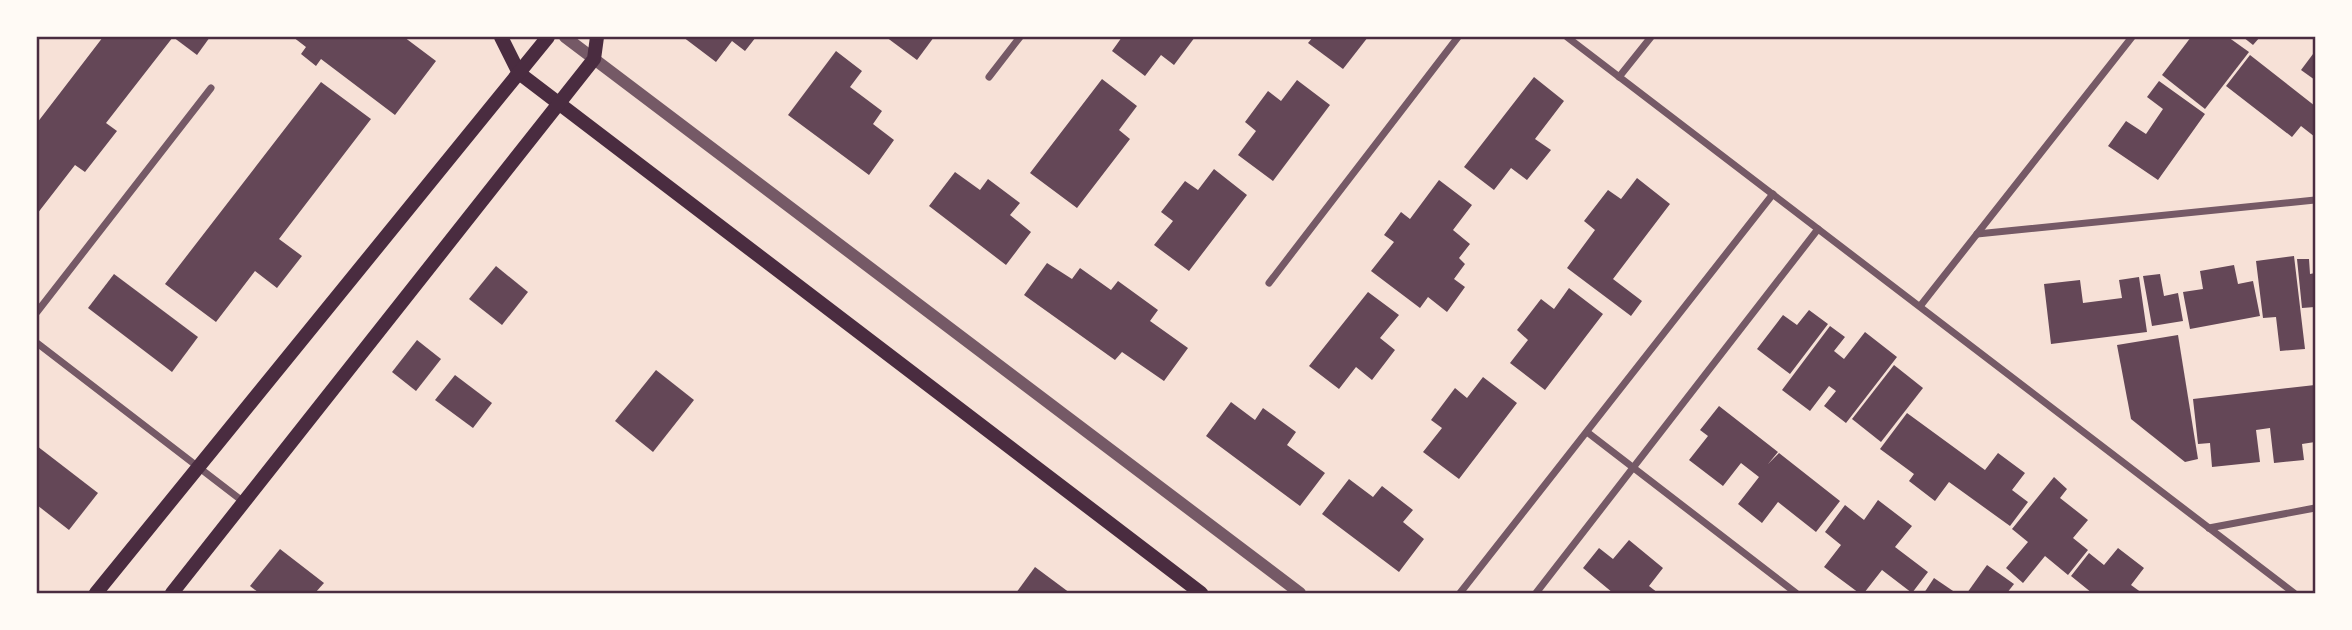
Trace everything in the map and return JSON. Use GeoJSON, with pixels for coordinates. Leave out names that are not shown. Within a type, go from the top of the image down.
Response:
{"type":"FeatureCollection","features":[{"type":"Feature","properties":{"kind":"main road"},"geometry":{"type":"LineString","coordinates":[[501,37],[519,73],[558,104],[1201,593]]}},
{"type":"Feature","properties":{"kind":"main road"},"geometry":{"type":"LineString","coordinates":[[96,593],[548,37]]}},
{"type":"Feature","properties":{"kind":"main road"},"geometry":{"type":"LineString","coordinates":[[172,593],[594,59],[597,37]]}},
{"type":"Feature","properties":{"kind":"street"},"geometry":{"type":"LineString","coordinates":[[565,37],[1300,593]]}},
{"type":"Feature","properties":{"kind":"street"},"geometry":{"type":"LineString","coordinates":[[989,77],[1020,37]]}},
{"type":"Feature","properties":{"kind":"street"},"geometry":{"type":"LineString","coordinates":[[1269,283],[1458,37]]}},
{"type":"Feature","properties":{"kind":"street"},"geometry":{"type":"LineString","coordinates":[[1567,37],[2294,593]]}},
{"type":"Feature","properties":{"kind":"street"},"geometry":{"type":"LineString","coordinates":[[1619,77],[1651,37]]}},
{"type":"Feature","properties":{"kind":"street"},"geometry":{"type":"LineString","coordinates":[[1921,306],[2132,37]]}},
{"type":"Feature","properties":{"kind":"street"},"geometry":{"type":"LineString","coordinates":[[37,312],[211,88]]}},
{"type":"Feature","properties":{"kind":"street"},"geometry":{"type":"LineString","coordinates":[[1460,593],[1773,194]]}},
{"type":"Feature","properties":{"kind":"street"},"geometry":{"type":"LineString","coordinates":[[1977,234],[2315,200]]}},
{"type":"Feature","properties":{"kind":"street"},"geometry":{"type":"LineString","coordinates":[[1536,593],[1818,229]]}},
{"type":"Feature","properties":{"kind":"street"},"geometry":{"type":"LineString","coordinates":[[37,343],[245,504]]}},
{"type":"Feature","properties":{"kind":"street"},"geometry":{"type":"LineString","coordinates":[[1587,432],[1796,593]]}},
{"type":"Feature","properties":{"kind":"street"},"geometry":{"type":"LineString","coordinates":[[2209,528],[2315,508]]}},
{"type":"Feature","properties":{"kind":"building"},"geometry":{"type":"Polygon","coordinates":[[[103,37],[173,37],[106,123],[117,131],[85,172],[75,165],[37,214],[37,123],[103,37]]]}},
{"type":"Feature","properties":{"kind":"building"},"geometry":{"type":"Polygon","coordinates":[[[173,37],[210,37],[197,55],[173,37]]]}},
{"type":"Feature","properties":{"kind":"building"},"geometry":{"type":"Polygon","coordinates":[[[293,37],[404,37],[436,61],[395,115],[321,59],[316,66],[301,54],[306,47],[293,37]]]}},
{"type":"Feature","properties":{"kind":"building"},"geometry":{"type":"Polygon","coordinates":[[[683,37],[756,37],[745,51],[732,41],[716,62],[683,37]]]}},
{"type":"Feature","properties":{"kind":"building"},"geometry":{"type":"Polygon","coordinates":[[[886,37],[934,37],[917,60],[886,37]]]}},
{"type":"Feature","properties":{"kind":"building"},"geometry":{"type":"Polygon","coordinates":[[[1122,37],[1195,37],[1174,65],[1161,55],[1145,76],[1112,51],[1122,37]]]}},
{"type":"Feature","properties":{"kind":"building"},"geometry":{"type":"Polygon","coordinates":[[[1313,37],[1368,37],[1343,69],[1308,43],[1313,37]]]}},
{"type":"Feature","properties":{"kind":"building"},"geometry":{"type":"Polygon","coordinates":[[[2191,37],[2228,37],[2249,52],[2205,109],[2162,75],[2191,37]]]}},
{"type":"Feature","properties":{"kind":"building"},"geometry":{"type":"Polygon","coordinates":[[[2243,37],[2260,37],[2253,45],[2243,37]]]}},
{"type":"Feature","properties":{"kind":"building"},"geometry":{"type":"Polygon","coordinates":[[[836,51],[862,71],[850,87],[882,111],[873,124],[894,140],[869,175],[788,115],[836,51]]]}},
{"type":"Feature","properties":{"kind":"building"},"geometry":{"type":"Polygon","coordinates":[[[2313,54],[2315,55],[2315,80],[2301,70],[2313,54]]]}},
{"type":"Feature","properties":{"kind":"building"},"geometry":{"type":"Polygon","coordinates":[[[2250,55],[2315,106],[2315,137],[2301,126],[2292,137],[2226,86],[2250,55]]]}},
{"type":"Feature","properties":{"kind":"building"},"geometry":{"type":"Polygon","coordinates":[[[1534,77],[1564,101],[1535,139],[1551,150],[1527,180],[1511,168],[1494,190],[1464,167],[1534,77]]]}},
{"type":"Feature","properties":{"kind":"building"},"geometry":{"type":"Polygon","coordinates":[[[1102,79],[1137,106],[1119,130],[1130,139],[1077,208],[1030,173],[1102,79]]]}},
{"type":"Feature","properties":{"kind":"building"},"geometry":{"type":"Polygon","coordinates":[[[1297,80],[1330,105],[1273,181],[1238,155],[1256,131],[1245,122],[1268,91],[1281,101],[1297,80]]]}},
{"type":"Feature","properties":{"kind":"building"},"geometry":{"type":"Polygon","coordinates":[[[2159,81],[2205,114],[2158,180],[2108,146],[2126,121],[2146,134],[2163,109],[2147,97],[2159,81]]]}},
{"type":"Feature","properties":{"kind":"building"},"geometry":{"type":"Polygon","coordinates":[[[321,82],[371,119],[279,239],[302,256],[277,288],[255,271],[216,322],[165,284],[321,82]]]}},
{"type":"Feature","properties":{"kind":"building"},"geometry":{"type":"Polygon","coordinates":[[[1214,169],[1247,195],[1189,271],[1154,245],[1173,221],[1161,212],[1185,181],[1198,190],[1214,169]]]}},
{"type":"Feature","properties":{"kind":"building"},"geometry":{"type":"Polygon","coordinates":[[[955,172],[980,190],[988,179],[1020,203],[1010,215],[1031,232],[1006,265],[929,206],[955,172]]]}},
{"type":"Feature","properties":{"kind":"building"},"geometry":{"type":"Polygon","coordinates":[[[1637,178],[1670,204],[1613,279],[1642,301],[1631,316],[1567,268],[1595,230],[1584,221],[1608,190],[1621,199],[1637,178]]]}},
{"type":"Feature","properties":{"kind":"building"},"geometry":{"type":"Polygon","coordinates":[[[1439,180],[1472,205],[1453,230],[1470,244],[1459,258],[1465,264],[1454,279],[1465,287],[1447,312],[1428,297],[1420,308],[1371,271],[1394,242],[1384,235],[1401,212],[1410,219],[1439,180]]]}},
{"type":"Feature","properties":{"kind":"building"},"geometry":{"type":"Polygon","coordinates":[[[2294,256],[2305,349],[2280,351],[2276,317],[2263,318],[2256,261],[2294,256]]]}},
{"type":"Feature","properties":{"kind":"building"},"geometry":{"type":"Polygon","coordinates":[[[2297,259],[2309,259],[2310,274],[2315,273],[2315,307],[2302,308],[2297,259]]]}},
{"type":"Feature","properties":{"kind":"building"},"geometry":{"type":"Polygon","coordinates":[[[1047,263],[1072,279],[1080,268],[1111,290],[1118,281],[1158,310],[1150,321],[1188,348],[1164,381],[1122,352],[1115,360],[1024,295],[1047,263]]]}},
{"type":"Feature","properties":{"kind":"building"},"geometry":{"type":"Polygon","coordinates":[[[2234,265],[2238,284],[2253,281],[2260,316],[2190,329],[2183,292],[2203,289],[2200,271],[2234,265]]]}},
{"type":"Feature","properties":{"kind":"building"},"geometry":{"type":"Polygon","coordinates":[[[496,266],[528,292],[502,325],[469,299],[496,266]]]}},
{"type":"Feature","properties":{"kind":"building"},"geometry":{"type":"Polygon","coordinates":[[[114,274],[198,337],[172,372],[88,308],[114,274]]]}},
{"type":"Feature","properties":{"kind":"building"},"geometry":{"type":"Polygon","coordinates":[[[2160,274],[2164,296],[2178,293],[2183,321],[2152,326],[2143,276],[2160,274]]]}},
{"type":"Feature","properties":{"kind":"building"},"geometry":{"type":"Polygon","coordinates":[[[2139,277],[2147,332],[2051,344],[2044,284],[2080,280],[2083,303],[2122,298],[2119,280],[2139,277]]]}},
{"type":"Feature","properties":{"kind":"building"},"geometry":{"type":"Polygon","coordinates":[[[1569,288],[1603,314],[1545,390],[1510,363],[1528,340],[1517,330],[1541,299],[1554,309],[1569,288]]]}},
{"type":"Feature","properties":{"kind":"building"},"geometry":{"type":"Polygon","coordinates":[[[1368,292],[1399,315],[1380,338],[1395,350],[1372,380],[1356,367],[1339,389],[1309,366],[1368,292]]]}},
{"type":"Feature","properties":{"kind":"building"},"geometry":{"type":"Polygon","coordinates":[[[1809,310],[1828,324],[1790,374],[1757,349],[1783,315],[1797,325],[1809,310]]]}},
{"type":"Feature","properties":{"kind":"building"},"geometry":{"type":"Polygon","coordinates":[[[1830,326],[1845,337],[1834,351],[1844,359],[1865,332],[1897,357],[1846,423],[1824,406],[1836,391],[1829,386],[1810,411],[1782,390],[1830,326]]]}},
{"type":"Feature","properties":{"kind":"building"},"geometry":{"type":"Polygon","coordinates":[[[2178,335],[2198,459],[2185,462],[2131,419],[2117,345],[2178,335]]]}},
{"type":"Feature","properties":{"kind":"building"},"geometry":{"type":"Polygon","coordinates":[[[417,340],[441,359],[416,391],[392,372],[417,340]]]}},
{"type":"Feature","properties":{"kind":"building"},"geometry":{"type":"Polygon","coordinates":[[[1894,365],[1923,388],[1881,442],[1852,419],[1894,365]]]}},
{"type":"Feature","properties":{"kind":"building"},"geometry":{"type":"Polygon","coordinates":[[[656,370],[694,400],[653,452],[615,421],[656,370]]]}},
{"type":"Feature","properties":{"kind":"building"},"geometry":{"type":"Polygon","coordinates":[[[455,375],[492,403],[473,428],[435,400],[455,375]]]}},
{"type":"Feature","properties":{"kind":"building"},"geometry":{"type":"Polygon","coordinates":[[[1483,377],[1517,403],[1459,479],[1423,452],[1442,428],[1431,420],[1455,388],[1467,398],[1483,377]]]}},
{"type":"Feature","properties":{"kind":"building"},"geometry":{"type":"Polygon","coordinates":[[[2315,385],[2315,442],[2302,444],[2304,460],[2274,463],[2270,428],[2256,430],[2260,462],[2212,467],[2210,443],[2198,444],[2193,399],[2315,385]]]}},
{"type":"Feature","properties":{"kind":"building"},"geometry":{"type":"Polygon","coordinates":[[[1231,402],[1255,420],[1263,408],[1296,432],[1287,445],[1325,473],[1300,506],[1206,436],[1231,402]]]}},
{"type":"Feature","properties":{"kind":"building"},"geometry":{"type":"Polygon","coordinates":[[[1719,406],[1778,452],[1768,464],[1779,453],[1840,501],[1816,532],[1778,502],[1762,523],[1738,504],[1759,477],[1741,463],[1723,486],[1689,460],[1708,436],[1700,430],[1719,406]]]}},
{"type":"Feature","properties":{"kind":"building"},"geometry":{"type":"Polygon","coordinates":[[[1907,413],[1985,470],[1998,453],[2025,473],[2012,490],[2028,502],[2010,526],[1949,482],[1935,501],[1909,481],[1914,474],[1880,449],[1907,413]]]}},
{"type":"Feature","properties":{"kind":"building"},"geometry":{"type":"Polygon","coordinates":[[[37,446],[98,493],[69,530],[37,505],[37,446]]]}},
{"type":"Feature","properties":{"kind":"building"},"geometry":{"type":"Polygon","coordinates":[[[2054,477],[2067,489],[2060,498],[2088,520],[2073,538],[2088,550],[2068,575],[2045,556],[2023,583],[2006,568],[2028,542],[2012,529],[2054,477]]]}},
{"type":"Feature","properties":{"kind":"building"},"geometry":{"type":"Polygon","coordinates":[[[1349,479],[1373,497],[1382,486],[1413,510],[1403,522],[1424,539],[1399,572],[1322,514],[1349,479]]]}},
{"type":"Feature","properties":{"kind":"building"},"geometry":{"type":"Polygon","coordinates":[[[1878,500],[1912,526],[1895,547],[1928,572],[1912,593],[1882,570],[1864,593],[1859,593],[1824,567],[1841,545],[1825,532],[1845,505],[1864,520],[1878,500]]]}},
{"type":"Feature","properties":{"kind":"building"},"geometry":{"type":"Polygon","coordinates":[[[1629,540],[1663,568],[1649,586],[1658,593],[1613,593],[1583,568],[1599,548],[1613,559],[1629,540]]]}},
{"type":"Feature","properties":{"kind":"building"},"geometry":{"type":"Polygon","coordinates":[[[2118,548],[2144,568],[2131,585],[2142,593],[2092,593],[2071,576],[2089,553],[2104,565],[2118,548]]]}},
{"type":"Feature","properties":{"kind":"building"},"geometry":{"type":"Polygon","coordinates":[[[280,549],[324,583],[315,593],[259,593],[250,586],[280,549]]]}},
{"type":"Feature","properties":{"kind":"building"},"geometry":{"type":"Polygon","coordinates":[[[1987,565],[2014,584],[2007,593],[1967,593],[1987,565]]]}},
{"type":"Feature","properties":{"kind":"building"},"geometry":{"type":"Polygon","coordinates":[[[1035,567],[1070,593],[1016,593],[1035,567]]]}},
{"type":"Feature","properties":{"kind":"building"},"geometry":{"type":"Polygon","coordinates":[[[1934,578],[1956,593],[1924,593],[1934,578]]]}}]}
